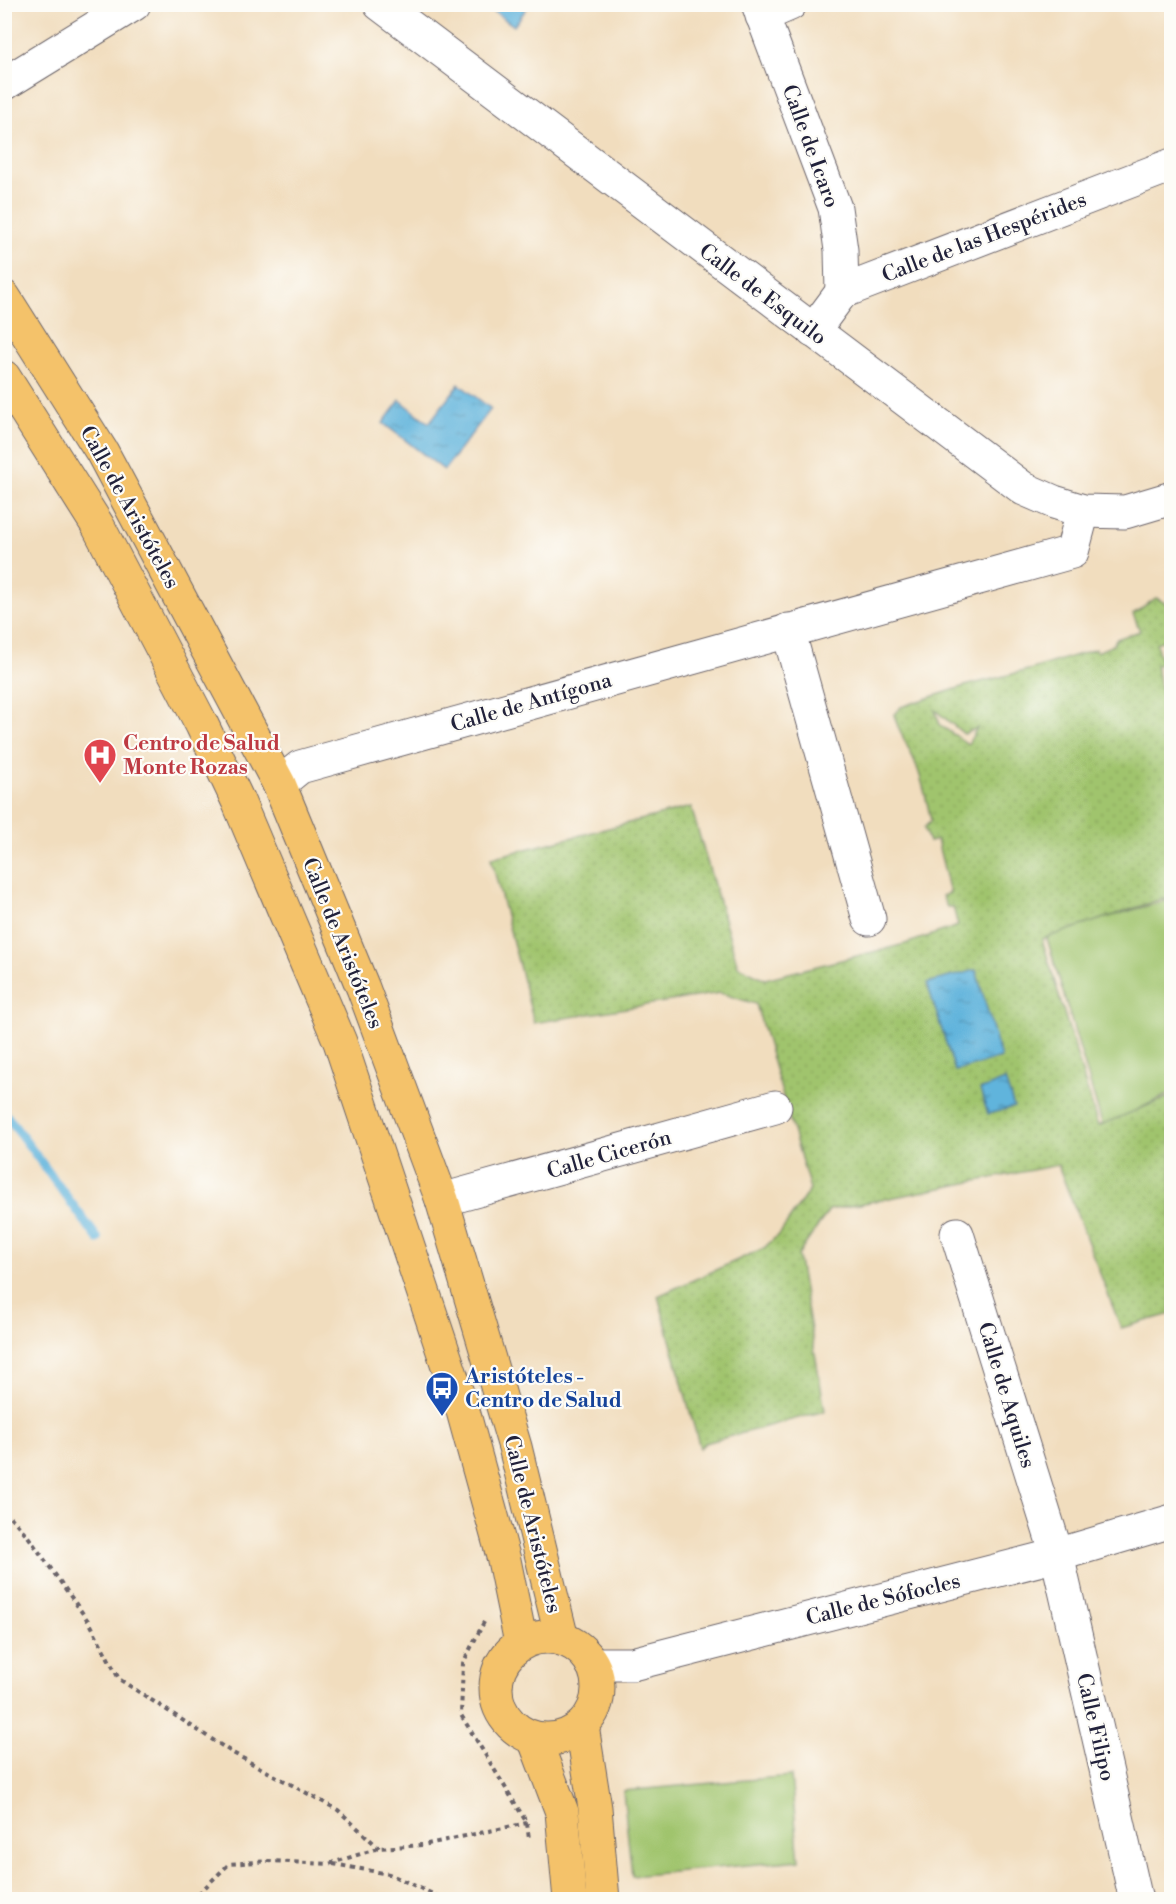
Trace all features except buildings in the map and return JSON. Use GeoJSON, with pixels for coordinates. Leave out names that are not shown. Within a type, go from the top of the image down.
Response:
{"type":"FeatureCollection","features":[{"type":"Feature","properties":{"kind":"main road","name":"Calle de Aristóteles"},"geometry":{"type":"LineString","coordinates":[[4,297],[102,452],[279,784],[363,988],[442,1200],[515,1447],[562,1639]]}},
{"type":"Feature","properties":{"kind":"main road","name":"Calle de Aristóteles"},"geometry":{"type":"LineString","coordinates":[[4,377],[98,526],[202,725],[238,801],[340,1042],[463,1412],[504,1560],[521,1643]]}},
{"type":"Feature","properties":{"kind":"main road"},"geometry":{"type":"LineString","coordinates":[[541,1637],[562,1639],[574,1645],[592,1664],[598,1680],[598,1697],[592,1712],[582,1725],[568,1735],[551,1740],[534,1738],[513,1727],[499,1708],[495,1685],[499,1668],[508,1653],[521,1643],[541,1637]]}},
{"type":"Feature","properties":{"kind":"main road"},"geometry":{"type":"LineString","coordinates":[[582,1725],[595,1808],[603,1899]]}},
{"type":"Feature","properties":{"kind":"main road"},"geometry":{"type":"LineString","coordinates":[[534,1738],[562,1812],[570,1899]]}},
{"type":"Feature","properties":{"kind":"street"},"geometry":{"type":"LineString","coordinates":[[4,84],[92,15],[134,4]]}},
{"type":"Feature","properties":{"kind":"street","name":"Calle de Esquilo"},"geometry":{"type":"LineString","coordinates":[[380,4],[1024,489],[1083,511],[1125,512],[1172,498]]}},
{"type":"Feature","properties":{"kind":"street","name":"Calle de Icaro"},"geometry":{"type":"LineString","coordinates":[[770,8],[835,208],[841,250],[842,292]]}},
{"type":"Feature","properties":{"kind":"street","name":"Calle de las Hespérides"},"geometry":{"type":"LineString","coordinates":[[842,292],[1172,165]]}},
{"type":"Feature","properties":{"kind":"street"},"geometry":{"type":"LineString","coordinates":[[813,331],[842,292]]}},
{"type":"Feature","properties":{"kind":"street","name":"Calle de Antígona"},"geometry":{"type":"LineString","coordinates":[[279,784],[300,767],[1072,552],[1083,511]]}},
{"type":"Feature","properties":{"kind":"street"},"geometry":{"type":"LineString","coordinates":[[788,630],[869,919]]}},
{"type":"Feature","properties":{"kind":"street","name":"Calle Cicerón"},"geometry":{"type":"LineString","coordinates":[[442,1200],[776,1107]]}},
{"type":"Feature","properties":{"kind":"street","name":"Calle de Aquiles"},"geometry":{"type":"LineString","coordinates":[[957,1234],[1057,1555]]}},
{"type":"Feature","properties":{"kind":"street","name":"Calle de Sófocles"},"geometry":{"type":"LineString","coordinates":[[592,1664],[632,1664],[1057,1555],[1172,1521]]}},
{"type":"Feature","properties":{"kind":"street","name":"Calle Filipo"},"geometry":{"type":"LineString","coordinates":[[1057,1555],[1136,1899]]}},
{"type":"Feature","properties":{"kind":"path"},"geometry":{"type":"LineString","coordinates":[[4,1510],[27,1535],[91,1625],[119,1679],[234,1753],[338,1810],[379,1848]]}},
{"type":"Feature","properties":{"kind":"path"},"geometry":{"type":"LineString","coordinates":[[490,1612],[463,1663],[460,1715],[527,1823],[530,1845]]}},
{"type":"Feature","properties":{"kind":"path"},"geometry":{"type":"LineString","coordinates":[[330,1864],[379,1848],[423,1845],[527,1823]]}},
{"type":"Feature","properties":{"kind":"path"},"geometry":{"type":"LineString","coordinates":[[192,1899],[229,1864],[269,1861],[330,1864],[388,1874],[446,1899]]}},
{"type":"Feature","properties":{"kind":"green space"},"geometry":{"type":"Polygon","coordinates":[[[1156,598],[1171,606],[1171,638],[1156,643],[1162,664],[1156,665],[1160,688],[1168,697],[1171,718],[1171,896],[1042,939],[1098,1126],[1171,1096],[1171,1314],[1121,1328],[1058,1165],[829,1210],[798,1255],[825,1411],[705,1443],[700,1448],[658,1296],[764,1248],[781,1232],[810,1189],[756,1004],[720,993],[534,1023],[491,858],[691,807],[738,966],[765,979],[905,944],[958,926],[953,907],[947,907],[942,896],[950,893],[937,840],[929,842],[924,828],[931,821],[920,777],[894,715],[901,707],[965,686],[1032,669],[1096,649],[1097,652],[1113,645],[1116,639],[1140,631],[1133,614],[1156,598]],[[935,710],[940,725],[968,744],[977,728],[964,734],[935,710]]]}},
{"type":"Feature","properties":{"kind":"green space"},"geometry":{"type":"Polygon","coordinates":[[[1171,899],[1171,1093],[1103,1127],[1046,935],[1171,899]]]}},
{"type":"Feature","properties":{"kind":"green space"},"geometry":{"type":"Polygon","coordinates":[[[791,1776],[799,1860],[632,1876],[623,1791],[791,1776]]]}},
{"type":"Feature","properties":{"kind":"water"},"geometry":{"type":"Polygon","coordinates":[[[485,5],[529,5],[514,26],[485,5]]]}},
{"type":"Feature","properties":{"kind":"water"},"geometry":{"type":"Polygon","coordinates":[[[459,384],[491,409],[444,470],[383,423],[400,400],[429,423],[459,384]]]}},
{"type":"Feature","properties":{"kind":"water"},"geometry":{"type":"Polygon","coordinates":[[[976,970],[1001,1058],[955,1071],[927,983],[976,970]]]}},
{"type":"Feature","properties":{"kind":"water"},"geometry":{"type":"Polygon","coordinates":[[[1005,1080],[1014,1107],[988,1114],[980,1090],[1005,1080]]]}},
{"type":"Feature","properties":{"kind":"waterway"},"geometry":{"type":"LineString","coordinates":[[4,1112],[98,1239]]}},
{"type":"Feature","properties":{"kind":"place","name":"Centro de Salud Monte Rozas"},"geometry":{"type":"Point","coordinates":[100,784]}},
{"type":"Feature","properties":{"kind":"place","name":"Aristóteles - Centro de Salud"},"geometry":{"type":"Point","coordinates":[442,1417]}}]}
